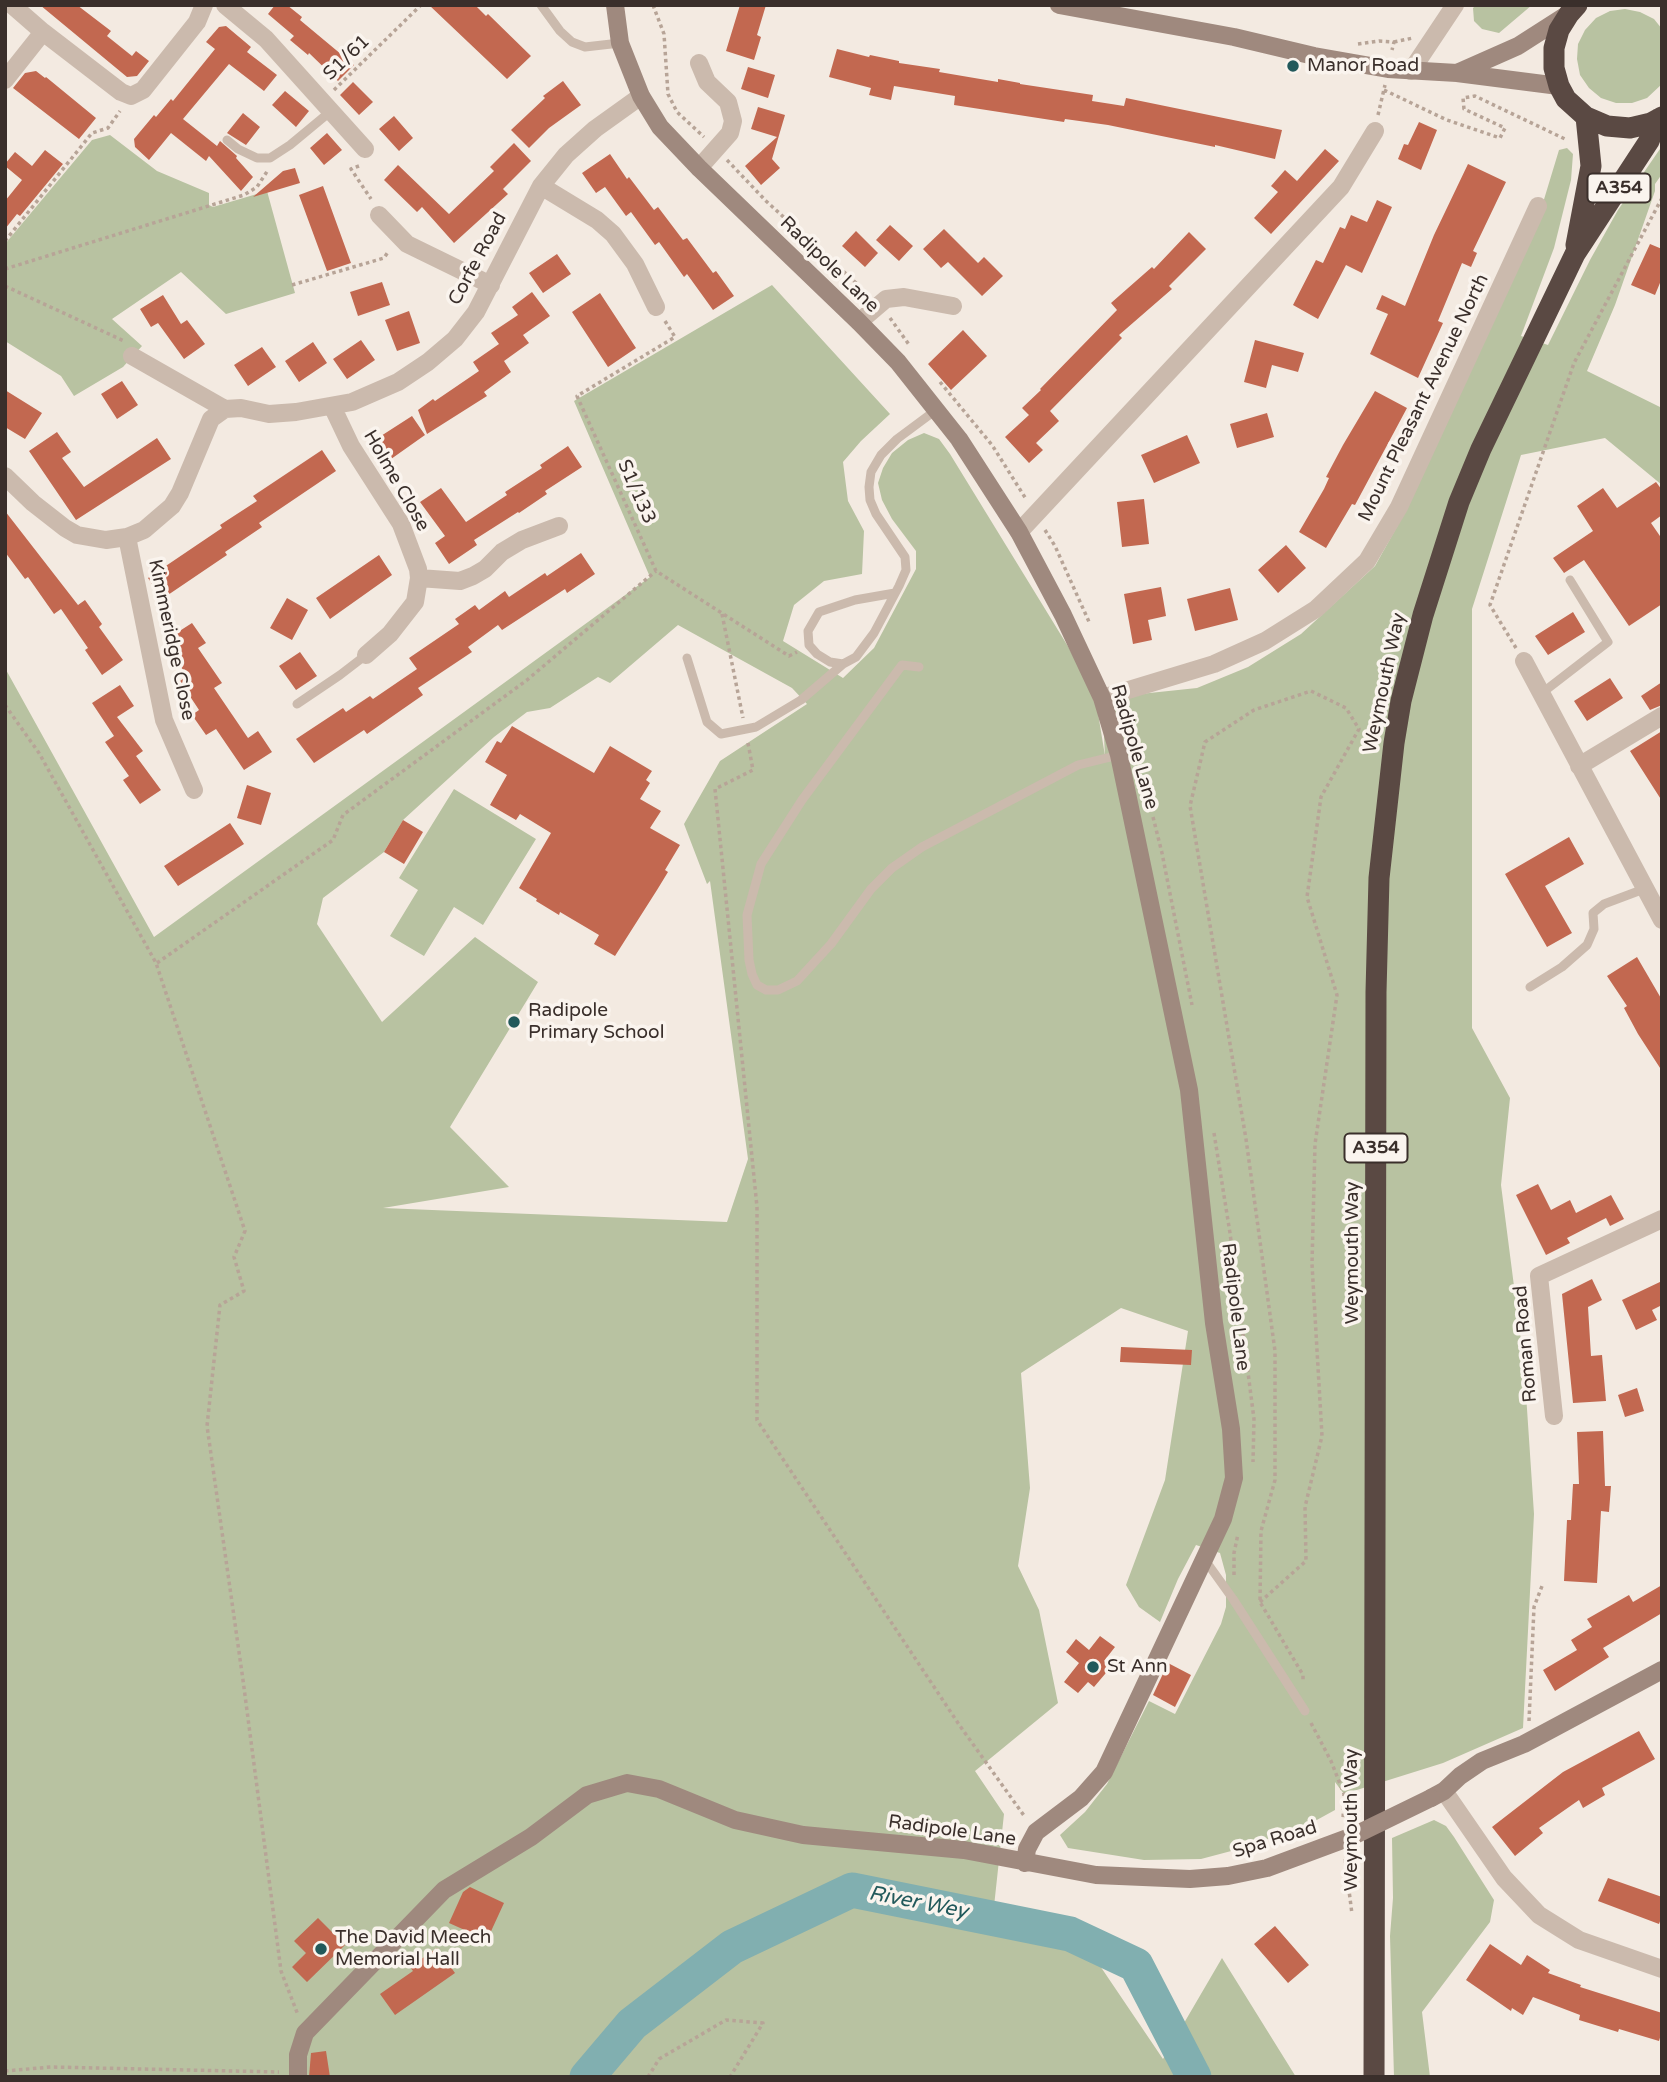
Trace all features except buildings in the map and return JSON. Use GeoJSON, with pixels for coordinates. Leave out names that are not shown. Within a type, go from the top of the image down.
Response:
{"type":"FeatureCollection","features":[{"type":"Feature","properties":{"kind":"highway"},"geometry":{"type":"LineString","coordinates":[[1559,86],[1554,68],[1554,48],[1559,30],[1573,10]]}},
{"type":"Feature","properties":{"kind":"highway","name":"A354"},"geometry":{"type":"LineString","coordinates":[[1559,86],[1576,109],[1607,126],[1630,128],[1660,118]]}},
{"type":"Feature","properties":{"kind":"highway","name":"Weymouth Way"},"geometry":{"type":"LineString","coordinates":[[1574,254],[1591,166],[1587,117]]}},
{"type":"Feature","properties":{"kind":"highway","name":"Weymouth Way"},"geometry":{"type":"LineString","coordinates":[[1374,2077],[1376,992],[1379,878],[1388,788],[1401,701],[1423,615],[1460,502],[1486,438],[1574,254],[1660,118]]}},
{"type":"Feature","properties":{"kind":"street"},"geometry":{"type":"LineString","coordinates":[[12,5],[121,92],[131,96],[143,90],[197,22],[204,5]]}},
{"type":"Feature","properties":{"kind":"street"},"geometry":{"type":"LineString","coordinates":[[225,5],[266,39],[365,149]]}},
{"type":"Feature","properties":{"kind":"street","name":"Radipole Lane"},"geometry":{"type":"LineString","coordinates":[[305,2033],[444,1890],[531,1837],[587,1795],[626,1783],[659,1789],[735,1820],[803,1835],[964,1850],[1025,1863],[1027,1849],[1037,1832],[1081,1798],[1104,1772],[1223,1519],[1234,1478],[1231,1429],[1214,1323],[1189,1090],[1119,755],[1102,698],[1063,615],[1018,532],[959,439],[898,362],[660,127],[640,96],[620,43],[615,5]]}},
{"type":"Feature","properties":{"kind":"street"},"geometry":{"type":"LineString","coordinates":[[1059,5],[1388,69],[1457,73],[1559,86]]}},
{"type":"Feature","properties":{"kind":"street"},"geometry":{"type":"LineString","coordinates":[[1411,71],[1455,5]]}},
{"type":"Feature","properties":{"kind":"street"},"geometry":{"type":"LineString","coordinates":[[1457,73],[1518,46],[1573,10]]}},
{"type":"Feature","properties":{"kind":"street"},"geometry":{"type":"LineString","coordinates":[[5,80],[43,32]]}},
{"type":"Feature","properties":{"kind":"street"},"geometry":{"type":"LineString","coordinates":[[699,63],[707,82],[732,110],[733,121],[730,133],[699,168]]}},
{"type":"Feature","properties":{"kind":"street","name":"Corfe Road"},"geometry":{"type":"LineString","coordinates":[[139,360],[225,410],[241,408],[269,414],[332,406],[371,395],[398,382],[428,362],[455,339],[475,312],[541,186],[566,155],[595,129],[640,96]]}},
{"type":"Feature","properties":{"kind":"street"},"geometry":{"type":"LineString","coordinates":[[1018,532],[1341,187],[1375,131]]}},
{"type":"Feature","properties":{"kind":"street"},"geometry":{"type":"LineString","coordinates":[[541,186],[597,220],[613,234],[635,264],[656,307]]}},
{"type":"Feature","properties":{"kind":"street","name":"Mount Pleasant Avenue North"},"geometry":{"type":"LineString","coordinates":[[1102,698],[1214,664],[1265,641],[1316,609],[1367,561],[1399,507],[1538,206]]}},
{"type":"Feature","properties":{"kind":"street"},"geometry":{"type":"LineString","coordinates":[[379,215],[407,244],[491,285]]}},
{"type":"Feature","properties":{"kind":"street"},"geometry":{"type":"LineString","coordinates":[[859,322],[886,299],[904,297],[953,306]]}},
{"type":"Feature","properties":{"kind":"street","name":"Holme Close"},"geometry":{"type":"LineString","coordinates":[[332,406],[351,446],[401,524],[419,578]]}},
{"type":"Feature","properties":{"kind":"street"},"geometry":{"type":"LineString","coordinates":[[5,476],[33,503],[77,535],[106,540],[127,537],[144,530],[172,506],[211,419],[225,410]]}},
{"type":"Feature","properties":{"kind":"street"},"geometry":{"type":"LineString","coordinates":[[366,655],[390,634],[415,602],[419,578],[451,581],[473,576],[485,569],[502,552],[522,540],[559,526]]}},
{"type":"Feature","properties":{"kind":"street","name":"Kimmeridge Close"},"geometry":{"type":"LineString","coordinates":[[127,537],[164,720],[194,790]]}},
{"type":"Feature","properties":{"kind":"street"},"geometry":{"type":"LineString","coordinates":[[1524,662],[1662,920]]}},
{"type":"Feature","properties":{"kind":"street"},"geometry":{"type":"LineString","coordinates":[[1579,766],[1662,716]]}},
{"type":"Feature","properties":{"kind":"street","name":"Roman Road"},"geometry":{"type":"LineString","coordinates":[[1554,1416],[1539,1276],[1662,1219]]}},
{"type":"Feature","properties":{"kind":"street","name":"Spa Road"},"geometry":{"type":"LineString","coordinates":[[1025,1863],[1096,1875],[1158,1878],[1215,1877],[1267,1868],[1353,1836],[1438,1794],[1482,1761],[1528,1741],[1662,1670]]}},
{"type":"Feature","properties":{"kind":"street"},"geometry":{"type":"LineString","coordinates":[[1438,1794],[1504,1878],[1539,1915],[1579,1940],[1662,1969]]}},
{"type":"Feature","properties":{"kind":"street"},"geometry":{"type":"LineString","coordinates":[[297,2075],[298,2055],[305,2033]]}},
{"type":"Feature","properties":{"kind":"lane"},"geometry":{"type":"LineString","coordinates":[[541,5],[560,31],[572,42],[585,47],[620,43]]}},
{"type":"Feature","properties":{"kind":"lane"},"geometry":{"type":"LineString","coordinates":[[227,140],[257,158],[270,158],[290,145],[327,106]]}},
{"type":"Feature","properties":{"kind":"lane"},"geometry":{"type":"LineString","coordinates":[[687,658],[707,722],[721,734],[756,727],[801,700],[843,664],[856,657],[866,646],[906,570],[905,557],[881,522],[870,500],[871,471],[897,439],[936,410]]}},
{"type":"Feature","properties":{"kind":"lane"},"geometry":{"type":"LineString","coordinates":[[1542,693],[1608,642],[1570,580]]}},
{"type":"Feature","properties":{"kind":"lane"},"geometry":{"type":"LineString","coordinates":[[843,664],[830,662],[809,645],[808,631],[819,612],[855,600],[895,593]]}},
{"type":"Feature","properties":{"kind":"lane"},"geometry":{"type":"LineString","coordinates":[[297,704],[366,655]]}},
{"type":"Feature","properties":{"kind":"lane"},"geometry":{"type":"LineString","coordinates":[[919,667],[902,665],[802,800],[761,864],[747,915],[752,974],[757,985],[766,990],[778,990],[797,981],[831,944],[871,889],[892,868],[922,847],[1078,765],[1119,755]]}},
{"type":"Feature","properties":{"kind":"lane"},"geometry":{"type":"LineString","coordinates":[[1530,987],[1562,967],[1587,945],[1594,929],[1592,913],[1604,904],[1644,888]]}},
{"type":"Feature","properties":{"kind":"lane"},"geometry":{"type":"LineString","coordinates":[[1204,1559],[1305,1711]]}},
{"type":"Feature","properties":{"kind":"path","name":"S1/61"},"geometry":{"type":"LineString","coordinates":[[327,106],[421,5]]}},
{"type":"Feature","properties":{"kind":"path"},"geometry":{"type":"LineString","coordinates":[[653,5],[664,34],[668,94],[677,112],[766,201],[879,304],[917,355]]}},
{"type":"Feature","properties":{"kind":"path"},"geometry":{"type":"LineString","coordinates":[[1375,131],[1388,69]]}},
{"type":"Feature","properties":{"kind":"path"},"geometry":{"type":"LineString","coordinates":[[1384,90],[1447,120],[1500,138],[1505,128],[1464,110],[1463,98],[1475,96],[1565,139]]}},
{"type":"Feature","properties":{"kind":"path"},"geometry":{"type":"LineString","coordinates":[[5,241],[92,133],[108,128],[131,96]]}},
{"type":"Feature","properties":{"kind":"path"},"geometry":{"type":"LineString","coordinates":[[365,149],[376,161],[351,169],[375,204],[379,215]]}},
{"type":"Feature","properties":{"kind":"path"},"geometry":{"type":"LineString","coordinates":[[5,269],[244,195],[257,187],[267,171],[270,158]]}},
{"type":"Feature","properties":{"kind":"path"},"geometry":{"type":"LineString","coordinates":[[1524,662],[1490,605],[1574,363],[1662,198]]}},
{"type":"Feature","properties":{"kind":"path"},"geometry":{"type":"LineString","coordinates":[[292,285],[384,258],[398,237]]}},
{"type":"Feature","properties":{"kind":"path"},"geometry":{"type":"LineString","coordinates":[[5,286],[146,351],[139,360]]}},
{"type":"Feature","properties":{"kind":"path","name":"S1/133"},"geometry":{"type":"LineString","coordinates":[[656,307],[675,338],[578,396],[656,571]]}},
{"type":"Feature","properties":{"kind":"path"},"geometry":{"type":"LineString","coordinates":[[934,375],[992,445],[1036,515]]}},
{"type":"Feature","properties":{"kind":"path"},"geometry":{"type":"LineString","coordinates":[[156,963],[333,840],[343,816],[527,680],[656,571],[789,656],[809,645]]}},
{"type":"Feature","properties":{"kind":"path"},"geometry":{"type":"LineString","coordinates":[[722,614],[753,770],[715,789],[757,1207],[757,1420],[960,1726],[1037,1832]]}},
{"type":"Feature","properties":{"kind":"path"},"geometry":{"type":"LineString","coordinates":[[1260,1602],[1306,1561],[1305,1507],[1322,1437],[1312,1264],[1315,1144],[1337,995],[1307,897],[1321,797],[1359,729],[1346,708],[1311,691],[1254,710],[1205,743],[1190,806],[1246,1139],[1275,1351],[1275,1480],[1261,1531],[1260,1602],[1303,1675],[1305,1711],[1331,1761],[1344,1794]]}},
{"type":"Feature","properties":{"kind":"path"},"geometry":{"type":"LineString","coordinates":[[5,705],[39,753],[156,963],[245,1231],[234,1257],[244,1291],[220,1305],[206,1426],[281,1971],[305,2033]]}},
{"type":"Feature","properties":{"kind":"path"},"geometry":{"type":"LineString","coordinates":[[1528,1741],[1534,1607],[1542,1586]]}},
{"type":"Feature","properties":{"kind":"path"},"geometry":{"type":"LineString","coordinates":[[648,2077],[659,2059],[726,2020],[763,2023],[730,2077]]}},
{"type":"Feature","properties":{"kind":"path"},"geometry":{"type":"LineString","coordinates":[[5,2071],[51,2067],[297,2075]]}},
{"type":"Feature","properties":{"kind":"green space"},"geometry":{"type":"Polygon","coordinates":[[[1476,5],[1532,5],[1499,33],[1482,29],[1474,21],[1473,8],[1476,5]]]}},
{"type":"Feature","properties":{"kind":"green space"},"geometry":{"type":"Polygon","coordinates":[[[1625,9],[1654,19],[1662,29],[1662,84],[1647,98],[1632,103],[1616,103],[1601,98],[1589,88],[1580,75],[1578,44],[1585,30],[1596,18],[1610,11],[1625,9]]]}},
{"type":"Feature","properties":{"kind":"green space"},"geometry":{"type":"Polygon","coordinates":[[[110,135],[157,171],[209,193],[209,205],[213,207],[267,191],[295,293],[226,314],[181,272],[112,319],[142,346],[123,367],[74,396],[61,376],[5,341],[5,244],[92,140],[110,135]]]}},
{"type":"Feature","properties":{"kind":"green space"},"geometry":{"type":"Polygon","coordinates":[[[1662,146],[1662,174],[1655,184],[1655,191],[1615,305],[1587,371],[1662,408],[1662,485],[1605,438],[1521,455],[1472,609],[1472,1028],[1510,1098],[1501,1185],[1524,1364],[1534,1514],[1523,1728],[1443,1763],[1344,1794],[1335,1782],[1335,1810],[1304,1827],[1201,1859],[1144,1860],[1068,1848],[1060,1835],[1085,1812],[1107,1784],[1149,1701],[1175,1714],[1221,1624],[1226,1607],[1226,1575],[1220,1553],[1196,1545],[1160,1622],[1139,1607],[1126,1585],[1165,1480],[1188,1331],[1121,1308],[1021,1373],[1030,1488],[1018,1566],[1039,1610],[1058,1703],[975,1771],[1004,1814],[991,1934],[1090,1951],[1163,2059],[1222,1958],[1296,2077],[5,2077],[5,668],[154,937],[650,577],[574,401],[772,285],[890,414],[843,462],[848,501],[864,531],[862,574],[824,581],[794,605],[783,641],[843,678],[874,648],[916,569],[916,551],[892,519],[882,500],[878,483],[892,453],[908,440],[924,433],[939,439],[950,454],[1069,648],[1096,701],[1105,756],[1102,698],[1197,688],[1248,667],[1301,634],[1375,566],[1409,505],[1542,206],[1559,150],[1567,148],[1573,154],[1571,180],[1554,248],[1521,336],[1548,345],[1618,210],[1662,146]],[[678,625],[610,683],[598,677],[550,708],[527,712],[494,737],[403,820],[384,852],[323,898],[317,924],[382,1022],[475,937],[538,982],[450,1127],[509,1187],[383,1208],[727,1222],[748,1159],[710,881],[707,884],[684,824],[720,761],[807,704],[792,688],[678,625]]]}},
{"type":"Feature","properties":{"kind":"green space"},"geometry":{"type":"Polygon","coordinates":[[[454,789],[536,839],[483,925],[454,907],[424,956],[390,936],[418,890],[399,878],[454,789]]]}},
{"type":"Feature","properties":{"kind":"green space"},"geometry":{"type":"Polygon","coordinates":[[[1434,1820],[1446,1826],[1494,1900],[1490,1922],[1422,2012],[1430,2077],[1394,2077],[1390,1936],[1393,1898],[1392,1838],[1434,1820]]]}},
{"type":"Feature","properties":{"kind":"waterway","name":"River Wey"},"geometry":{"type":"LineString","coordinates":[[587,2077],[632,2024],[732,1947],[852,1890],[1070,1934],[1136,1965],[1194,2077]]}},
{"type":"Feature","properties":{"kind":"place","name":"Manor Road"},"geometry":{"type":"Point","coordinates":[1293,66]}},
{"type":"Feature","properties":{"kind":"place","name":"Radipole Primary School"},"geometry":{"type":"Point","coordinates":[514,1022]}},
{"type":"Feature","properties":{"kind":"place","name":"St Ann"},"geometry":{"type":"Point","coordinates":[1093,1667]}},
{"type":"Feature","properties":{"kind":"place","name":"The David Meech Memorial Hall"},"geometry":{"type":"Point","coordinates":[321,1949]}}]}
